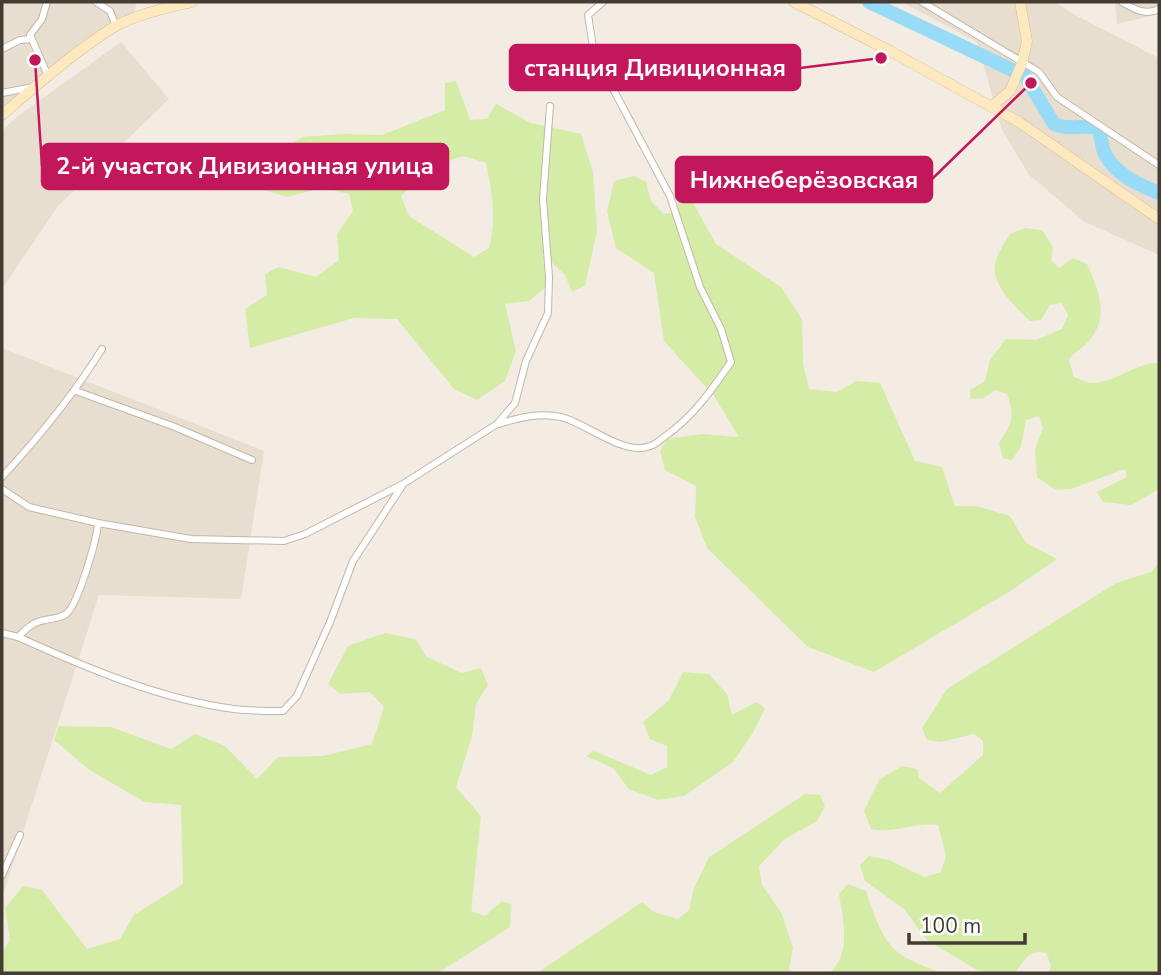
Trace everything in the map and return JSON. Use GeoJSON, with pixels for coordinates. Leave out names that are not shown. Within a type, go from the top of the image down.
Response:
{"type":"FeatureCollection","features":[{"type":"Feature","properties":{"kind":"street"},"geometry":{"type":"LineString","coordinates":[[47,2],[42,19],[30,35],[48,76]]}},
{"type":"Feature","properties":{"kind":"street"},"geometry":{"type":"LineString","coordinates":[[96,2],[110,11],[116,26]]}},
{"type":"Feature","properties":{"kind":"street"},"geometry":{"type":"LineString","coordinates":[[2,114],[116,26],[192,2]]}},
{"type":"Feature","properties":{"kind":"street"},"geometry":{"type":"LineString","coordinates":[[2,489],[29,507],[98,523],[191,539],[285,541],[321,527],[403,484],[497,424],[525,416],[552,416],[575,422],[625,446],[640,448],[651,446],[687,420],[702,404],[731,362],[721,329],[700,288],[670,197],[594,53],[588,15],[603,2]]}},
{"type":"Feature","properties":{"kind":"street"},"geometry":{"type":"LineString","coordinates":[[794,2],[890,51],[1018,122],[1159,219]]}},
{"type":"Feature","properties":{"kind":"street"},"geometry":{"type":"LineString","coordinates":[[922,2],[1023,61],[1039,72],[1057,97],[1159,164]]}},
{"type":"Feature","properties":{"kind":"street"},"geometry":{"type":"LineString","coordinates":[[991,107],[1010,92],[1023,61],[1027,41],[1020,2]]}},
{"type":"Feature","properties":{"kind":"street"},"geometry":{"type":"LineString","coordinates":[[1122,2],[1137,10],[1157,12]]}},
{"type":"Feature","properties":{"kind":"street"},"geometry":{"type":"LineString","coordinates":[[2,49],[31,38]]}},
{"type":"Feature","properties":{"kind":"street"},"geometry":{"type":"LineString","coordinates":[[2,93],[34,87]]}},
{"type":"Feature","properties":{"kind":"street"},"geometry":{"type":"LineString","coordinates":[[497,424],[515,403],[526,361],[548,313],[549,277],[543,200],[550,106]]}},
{"type":"Feature","properties":{"kind":"street"},"geometry":{"type":"LineString","coordinates":[[2,477],[76,391],[102,349]]}},
{"type":"Feature","properties":{"kind":"street"},"geometry":{"type":"LineString","coordinates":[[76,391],[175,426],[252,460]]}},
{"type":"Feature","properties":{"kind":"street"},"geometry":{"type":"LineString","coordinates":[[2,633],[93,670],[177,698],[235,709],[283,711],[298,696],[353,561],[403,484]]}},
{"type":"Feature","properties":{"kind":"street"},"geometry":{"type":"LineString","coordinates":[[18,638],[37,622],[64,615],[74,604],[94,546],[98,523]]}},
{"type":"Feature","properties":{"kind":"street"},"geometry":{"type":"LineString","coordinates":[[2,875],[20,835]]}},
{"type":"Feature","properties":{"kind":"shaded area"},"geometry":{"type":"Polygon","coordinates":[[[2,2],[137,2],[134,12],[2,108],[2,2]]]}},
{"type":"Feature","properties":{"kind":"shaded area"},"geometry":{"type":"Polygon","coordinates":[[[902,2],[1055,2],[1159,58],[1159,255],[1085,222],[1029,175],[1002,130],[977,42],[902,2]]]}},
{"type":"Feature","properties":{"kind":"shaded area"},"geometry":{"type":"Polygon","coordinates":[[[1115,2],[1159,2],[1159,14],[1117,24],[1115,2]]]}},
{"type":"Feature","properties":{"kind":"shaded area"},"geometry":{"type":"Polygon","coordinates":[[[121,42],[169,99],[58,206],[2,289],[2,131],[18,116],[121,42]]]}},
{"type":"Feature","properties":{"kind":"shaded area"},"geometry":{"type":"Polygon","coordinates":[[[2,348],[264,451],[241,599],[99,595],[2,898],[2,348]]]}},
{"type":"Feature","properties":{"kind":"green space"},"geometry":{"type":"Polygon","coordinates":[[[456,81],[470,120],[487,119],[496,104],[531,123],[581,134],[593,172],[597,230],[585,286],[572,292],[565,275],[543,254],[546,287],[529,301],[505,304],[516,351],[505,381],[477,400],[454,389],[397,319],[354,318],[250,348],[245,309],[267,295],[265,274],[279,267],[316,277],[339,260],[337,234],[353,211],[349,194],[322,188],[287,197],[262,189],[258,176],[275,152],[303,137],[382,135],[445,110],[445,83],[456,81]],[[463,156],[432,167],[401,196],[409,216],[474,257],[489,248],[493,227],[493,206],[486,163],[463,156]]]}},
{"type":"Feature","properties":{"kind":"green space"},"geometry":{"type":"Polygon","coordinates":[[[634,176],[646,182],[651,201],[664,214],[676,212],[680,195],[692,201],[716,244],[781,287],[802,319],[803,363],[809,389],[837,392],[856,381],[880,383],[915,461],[942,467],[955,506],[976,506],[1010,516],[1026,543],[1057,559],[1012,590],[874,672],[808,647],[707,548],[695,517],[696,486],[665,470],[660,451],[667,439],[703,434],[739,437],[714,396],[664,341],[654,273],[616,248],[607,211],[614,181],[634,176]]]}},
{"type":"Feature","properties":{"kind":"green space"},"geometry":{"type":"Polygon","coordinates":[[[1025,228],[1042,230],[1053,247],[1051,260],[1059,268],[1073,258],[1087,264],[1096,286],[1100,306],[1098,327],[1069,360],[1074,377],[1090,383],[1099,382],[1142,366],[1159,363],[1159,489],[1131,505],[1103,502],[1097,492],[1127,477],[1125,469],[1071,489],[1056,490],[1037,477],[1035,449],[1043,428],[1039,416],[1026,420],[1021,447],[1012,460],[1003,458],[999,443],[1012,415],[1007,394],[995,390],[984,398],[970,399],[970,390],[985,381],[990,360],[1006,339],[1036,340],[1062,329],[1068,315],[1062,303],[1050,305],[1041,320],[1030,321],[1006,296],[997,280],[995,265],[1001,249],[1010,234],[1025,228]]]}},
{"type":"Feature","properties":{"kind":"green space"},"geometry":{"type":"Polygon","coordinates":[[[1159,562],[1159,973],[1049,973],[1051,965],[1046,953],[1040,952],[1031,954],[1015,973],[977,970],[927,940],[904,909],[865,881],[860,865],[869,856],[889,860],[924,877],[941,872],[946,856],[938,825],[871,829],[864,811],[879,780],[902,766],[917,769],[919,778],[940,793],[983,755],[983,741],[974,734],[941,742],[927,740],[922,728],[947,689],[1116,583],[1151,572],[1159,562]]]}},
{"type":"Feature","properties":{"kind":"green space"},"geometry":{"type":"Polygon","coordinates":[[[385,633],[415,639],[427,657],[462,673],[481,668],[488,685],[476,704],[472,736],[456,787],[481,816],[471,911],[485,916],[502,901],[511,904],[510,927],[438,973],[2,973],[2,952],[10,940],[5,908],[23,886],[42,890],[87,949],[120,939],[134,915],[183,884],[181,805],[145,802],[91,771],[54,740],[59,726],[111,727],[171,749],[195,734],[225,746],[257,779],[278,757],[323,756],[372,744],[384,707],[370,692],[340,694],[328,684],[348,646],[385,633]]]}},
{"type":"Feature","properties":{"kind":"green space"},"geometry":{"type":"Polygon","coordinates":[[[683,672],[709,674],[727,694],[732,715],[756,702],[765,708],[754,731],[733,762],[684,796],[658,800],[629,789],[613,768],[586,756],[594,751],[651,775],[667,767],[667,746],[650,739],[643,722],[669,700],[683,672]]]}},
{"type":"Feature","properties":{"kind":"green space"},"geometry":{"type":"Polygon","coordinates":[[[805,794],[820,795],[825,806],[817,821],[785,839],[759,866],[762,885],[782,914],[793,948],[789,968],[791,973],[537,973],[642,902],[654,912],[678,919],[689,910],[694,888],[709,857],[805,794]]]}},
{"type":"Feature","properties":{"kind":"green space"},"geometry":{"type":"Polygon","coordinates":[[[848,884],[866,891],[887,941],[897,952],[922,966],[942,973],[829,973],[841,957],[844,925],[839,894],[848,884]]]}},
{"type":"Feature","properties":{"kind":"waterway"},"geometry":{"type":"LineString","coordinates":[[869,2],[1025,76],[1054,124],[1097,128],[1105,154],[1115,168],[1136,183],[1159,193]]}},
{"type":"Feature","properties":{"kind":"place","name":"станция Дивиционная"},"geometry":{"type":"Point","coordinates":[881,58]}},
{"type":"Feature","properties":{"kind":"place","name":"2-й участок Дивизионная улица"},"geometry":{"type":"Point","coordinates":[35,60]}},
{"type":"Feature","properties":{"kind":"place","name":"Нижнеберёзовская"},"geometry":{"type":"Point","coordinates":[1031,83]}}]}
